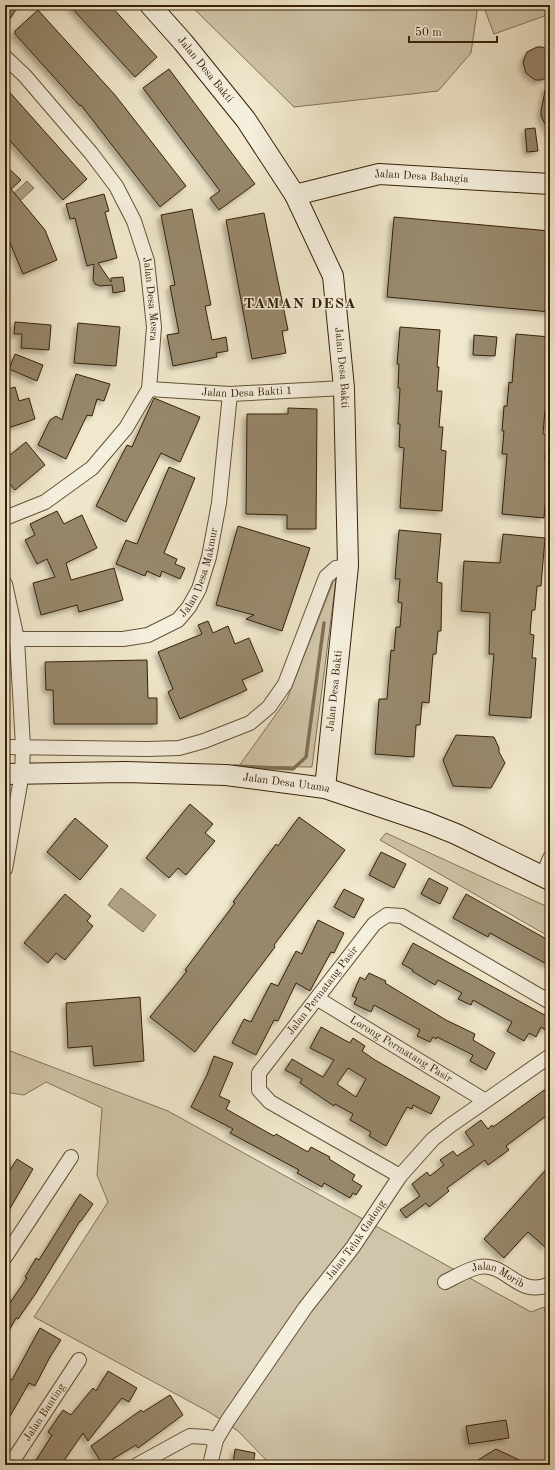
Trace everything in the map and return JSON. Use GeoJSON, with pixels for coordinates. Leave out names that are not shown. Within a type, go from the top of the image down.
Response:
{"type":"FeatureCollection","features":[{"type":"Feature","properties":{"kind":"street","name":"Jalan Desa Bakti"},"geometry":{"type":"LineString","coordinates":[[150,5],[183,42],[246,120],[295,195],[333,276],[344,388],[348,566],[325,788]]}},
{"type":"Feature","properties":{"kind":"street","name":"Jalan Desa Mesra"},"geometry":{"type":"LineString","coordinates":[[5,56],[25,76],[91,153],[116,186],[134,221],[147,261],[154,327],[150,389],[126,428],[92,468],[45,502],[5,518]]}},
{"type":"Feature","properties":{"kind":"street","name":"Jalan Desa Bahagia"},"geometry":{"type":"LineString","coordinates":[[295,195],[379,174],[550,184]]}},
{"type":"Feature","properties":{"kind":"street","name":"Jalan Desa Bakti 1"},"geometry":{"type":"LineString","coordinates":[[150,389],[230,394],[344,388]]}},
{"type":"Feature","properties":{"kind":"street","name":"Jalan Desa Makmur"},"geometry":{"type":"LineString","coordinates":[[11,639],[123,639],[148,635],[178,620],[189,607],[199,589],[209,557],[219,502],[230,394]]}},
{"type":"Feature","properties":{"kind":"street"},"geometry":{"type":"LineString","coordinates":[[5,747],[179,748],[204,741],[250,723],[269,707],[285,684],[326,577],[336,568],[348,566]]}},
{"type":"Feature","properties":{"kind":"street"},"geometry":{"type":"LineString","coordinates":[[5,584],[23,747],[14,773],[5,869]]}},
{"type":"Feature","properties":{"kind":"street","name":"Jalan Desa Utama"},"geometry":{"type":"LineString","coordinates":[[14,773],[125,772],[226,775],[325,788],[426,822],[456,834],[546,878]]}},
{"type":"Feature","properties":{"kind":"street"},"geometry":{"type":"LineString","coordinates":[[546,878],[550,858]]}},
{"type":"Feature","properties":{"kind":"street","name":"Jalan Permatang Pasir"},"geometry":{"type":"LineString","coordinates":[[400,1176],[270,1102],[259,1090],[259,1074],[374,924],[387,915],[402,916],[550,1002]]}},
{"type":"Feature","properties":{"kind":"street","name":"Lorong Permatang Pasir"},"geometry":{"type":"LineString","coordinates":[[318,999],[484,1100]]}},
{"type":"Feature","properties":{"kind":"street","name":"Jalan Teluk Gadong"},"geometry":{"type":"LineString","coordinates":[[210,1465],[216,1440],[228,1420],[305,1308],[352,1247],[400,1176],[433,1139],[484,1100],[550,1056]]}},
{"type":"Feature","properties":{"kind":"street"},"geometry":{"type":"LineString","coordinates":[[5,1257],[71,1157]]}},
{"type":"Feature","properties":{"kind":"street","name":"Jalan Morib"},"geometry":{"type":"LineString","coordinates":[[445,1282],[479,1267],[492,1268],[527,1288],[541,1288],[550,1284]]}},
{"type":"Feature","properties":{"kind":"street","name":"Jalan Banting"},"geometry":{"type":"LineString","coordinates":[[10,1465],[79,1360]]}},
{"type":"Feature","properties":{"kind":"street"},"geometry":{"type":"LineString","coordinates":[[137,1465],[190,1436],[207,1437],[216,1440]]}},
{"type":"Feature","properties":{"kind":"shaded area"},"geometry":{"type":"Polygon","coordinates":[[[190,5],[475,5],[477,12],[471,53],[438,91],[294,107],[190,5]]]}},
{"type":"Feature","properties":{"kind":"shaded area"},"geometry":{"type":"Polygon","coordinates":[[[483,5],[550,5],[550,14],[494,34],[483,5]]]}},
{"type":"Feature","properties":{"kind":"shaded area"},"geometry":{"type":"Polygon","coordinates":[[[27,181],[34,188],[19,202],[12,195],[27,181]]]}},
{"type":"Feature","properties":{"kind":"shaded area"},"geometry":{"type":"Polygon","coordinates":[[[337,572],[312,767],[239,766],[287,699],[337,572]]]}},
{"type":"Feature","properties":{"kind":"shaded area"},"geometry":{"type":"Polygon","coordinates":[[[386,833],[550,908],[550,937],[380,840],[386,833]]]}},
{"type":"Feature","properties":{"kind":"shaded area"},"geometry":{"type":"Polygon","coordinates":[[[121,888],[156,915],[143,932],[108,905],[121,888]]]}},
{"type":"Feature","properties":{"kind":"shaded area"},"geometry":{"type":"Polygon","coordinates":[[[5,1049],[168,1111],[531,1312],[544,1307],[550,1333],[550,1465],[268,1465],[268,1462],[238,1431],[209,1412],[34,1317],[108,1202],[97,1175],[102,1108],[46,1082],[24,1095],[5,1092],[5,1049]]]}},
{"type":"Feature","properties":{"kind":"building"},"geometry":{"type":"Polygon","coordinates":[[[5,5],[19,5],[5,26],[5,5]]]}},
{"type":"Feature","properties":{"kind":"building"},"geometry":{"type":"Polygon","coordinates":[[[69,5],[110,5],[157,57],[135,77],[69,5]]]}},
{"type":"Feature","properties":{"kind":"building"},"geometry":{"type":"Polygon","coordinates":[[[38,10],[115,95],[186,186],[160,207],[81,105],[80,106],[15,34],[15,31],[38,10]]]}},
{"type":"Feature","properties":{"kind":"building"},"geometry":{"type":"Polygon","coordinates":[[[537,47],[550,50],[550,76],[541,80],[535,80],[526,73],[523,62],[527,52],[537,47]]]}},
{"type":"Feature","properties":{"kind":"building"},"geometry":{"type":"Polygon","coordinates":[[[169,69],[255,184],[219,210],[210,198],[220,191],[143,88],[169,69]]]}},
{"type":"Feature","properties":{"kind":"building"},"geometry":{"type":"Polygon","coordinates":[[[546,86],[550,87],[550,134],[541,116],[546,86]]]}},
{"type":"Feature","properties":{"kind":"building"},"geometry":{"type":"Polygon","coordinates":[[[5,87],[87,179],[63,200],[5,135],[5,87]]]}},
{"type":"Feature","properties":{"kind":"building"},"geometry":{"type":"Polygon","coordinates":[[[535,128],[538,151],[527,152],[525,129],[535,128]]]}},
{"type":"Feature","properties":{"kind":"building"},"geometry":{"type":"Polygon","coordinates":[[[5,165],[21,180],[11,189],[45,230],[57,260],[23,274],[10,243],[5,247],[5,165]]]}},
{"type":"Feature","properties":{"kind":"building"},"geometry":{"type":"Polygon","coordinates":[[[104,194],[109,211],[105,212],[117,258],[98,263],[111,282],[111,278],[123,277],[125,291],[113,293],[112,285],[100,286],[95,284],[93,280],[94,264],[87,266],[75,218],[70,219],[66,204],[104,194]]]}},
{"type":"Feature","properties":{"kind":"building"},"geometry":{"type":"Polygon","coordinates":[[[192,209],[211,305],[205,306],[212,340],[226,337],[228,351],[216,353],[217,357],[173,366],[167,335],[179,333],[170,286],[175,285],[161,215],[192,209]]]}},
{"type":"Feature","properties":{"kind":"building"},"geometry":{"type":"Polygon","coordinates":[[[264,213],[288,330],[282,331],[286,353],[252,359],[226,220],[264,213]]]}},
{"type":"Feature","properties":{"kind":"building"},"geometry":{"type":"Polygon","coordinates":[[[394,217],[550,231],[550,312],[387,297],[394,217]]]}},
{"type":"Feature","properties":{"kind":"building"},"geometry":{"type":"Polygon","coordinates":[[[15,322],[51,325],[49,350],[21,348],[22,334],[14,334],[15,322]]]}},
{"type":"Feature","properties":{"kind":"building"},"geometry":{"type":"Polygon","coordinates":[[[78,323],[120,327],[116,366],[74,363],[78,323]]]}},
{"type":"Feature","properties":{"kind":"building"},"geometry":{"type":"Polygon","coordinates":[[[400,327],[440,330],[437,391],[442,391],[439,427],[443,427],[441,450],[446,451],[442,511],[400,508],[404,448],[399,447],[400,424],[398,424],[400,388],[398,388],[399,364],[397,364],[400,327]]]}},
{"type":"Feature","properties":{"kind":"building"},"geometry":{"type":"Polygon","coordinates":[[[516,334],[550,337],[550,389],[548,410],[545,410],[543,434],[547,435],[545,458],[549,458],[544,518],[502,514],[507,454],[502,454],[504,431],[502,431],[504,406],[507,406],[509,382],[512,383],[516,334]]]}},
{"type":"Feature","properties":{"kind":"building"},"geometry":{"type":"Polygon","coordinates":[[[474,335],[497,337],[495,356],[473,355],[474,335]]]}},
{"type":"Feature","properties":{"kind":"building"},"geometry":{"type":"Polygon","coordinates":[[[15,354],[43,365],[37,381],[9,369],[15,354]]]}},
{"type":"Feature","properties":{"kind":"building"},"geometry":{"type":"Polygon","coordinates":[[[76,374],[110,384],[104,401],[97,399],[92,416],[87,415],[66,459],[38,445],[50,420],[56,416],[62,420],[76,374]]]}},
{"type":"Feature","properties":{"kind":"building"},"geometry":{"type":"Polygon","coordinates":[[[15,387],[19,401],[29,398],[35,419],[5,429],[5,390],[15,387]]]}},
{"type":"Feature","properties":{"kind":"building"},"geometry":{"type":"Polygon","coordinates":[[[154,398],[200,417],[180,462],[161,453],[126,522],[96,506],[127,445],[132,447],[154,398]]]}},
{"type":"Feature","properties":{"kind":"building"},"geometry":{"type":"Polygon","coordinates":[[[288,408],[317,409],[316,529],[287,529],[287,515],[246,514],[247,414],[288,414],[288,408]]]}},
{"type":"Feature","properties":{"kind":"building"},"geometry":{"type":"Polygon","coordinates":[[[26,442],[45,465],[15,490],[5,478],[5,459],[26,442]]]}},
{"type":"Feature","properties":{"kind":"building"},"geometry":{"type":"Polygon","coordinates":[[[169,467],[195,478],[164,553],[177,559],[175,564],[185,568],[180,579],[162,571],[160,577],[147,571],[145,576],[116,564],[126,540],[137,544],[169,467]]]}},
{"type":"Feature","properties":{"kind":"building"},"geometry":{"type":"Polygon","coordinates":[[[57,511],[64,524],[82,515],[97,548],[66,563],[71,580],[114,568],[123,600],[79,612],[77,605],[41,615],[33,583],[55,577],[47,559],[37,564],[25,540],[35,535],[30,524],[57,511]]]}},
{"type":"Feature","properties":{"kind":"building"},"geometry":{"type":"Polygon","coordinates":[[[238,526],[310,548],[282,631],[246,619],[254,615],[216,605],[238,526]]]}},
{"type":"Feature","properties":{"kind":"building"},"geometry":{"type":"Polygon","coordinates":[[[399,530],[441,534],[437,582],[442,583],[441,631],[438,631],[436,654],[433,654],[429,703],[422,702],[420,725],[416,725],[414,757],[375,754],[379,699],[387,699],[391,650],[394,651],[396,627],[400,627],[402,603],[398,602],[400,579],[395,579],[399,530]]]}},
{"type":"Feature","properties":{"kind":"building"},"geometry":{"type":"Polygon","coordinates":[[[503,534],[545,538],[541,586],[537,586],[535,610],[532,610],[531,621],[530,634],[534,635],[532,658],[536,658],[531,718],[489,715],[494,654],[489,654],[490,613],[461,611],[464,561],[500,563],[503,534]]]}},
{"type":"Feature","properties":{"kind":"building"},"geometry":{"type":"Polygon","coordinates":[[[208,621],[213,633],[228,626],[235,644],[249,638],[263,671],[242,680],[247,690],[180,719],[168,692],[173,689],[158,652],[202,634],[198,625],[208,621]]]}},
{"type":"Feature","properties":{"kind":"building"},"geometry":{"type":"Polygon","coordinates":[[[147,660],[148,698],[157,698],[157,724],[54,724],[53,690],[46,690],[45,662],[147,660]]]}},
{"type":"Feature","properties":{"kind":"building"},"geometry":{"type":"Polygon","coordinates":[[[456,735],[494,737],[499,748],[499,752],[505,763],[491,788],[453,786],[443,760],[456,735]]]}},
{"type":"Feature","properties":{"kind":"building"},"geometry":{"type":"Polygon","coordinates":[[[190,804],[213,824],[205,833],[215,841],[186,875],[178,868],[169,878],[146,858],[190,804]]]}},
{"type":"Feature","properties":{"kind":"building"},"geometry":{"type":"Polygon","coordinates":[[[299,817],[345,850],[274,945],[275,947],[195,1052],[150,1017],[187,971],[185,970],[235,903],[233,902],[276,844],[278,846],[299,817]]]}},
{"type":"Feature","properties":{"kind":"building"},"geometry":{"type":"Polygon","coordinates":[[[75,818],[108,846],[80,880],[47,852],[75,818]]]}},
{"type":"Feature","properties":{"kind":"building"},"geometry":{"type":"Polygon","coordinates":[[[381,852],[406,864],[394,888],[369,875],[381,852]]]}},
{"type":"Feature","properties":{"kind":"building"},"geometry":{"type":"Polygon","coordinates":[[[429,878],[448,888],[440,904],[421,894],[429,878]]]}},
{"type":"Feature","properties":{"kind":"building"},"geometry":{"type":"Polygon","coordinates":[[[344,889],[364,899],[354,918],[334,907],[344,889]]]}},
{"type":"Feature","properties":{"kind":"building"},"geometry":{"type":"Polygon","coordinates":[[[65,894],[91,916],[87,921],[93,926],[65,960],[56,953],[48,963],[24,943],[65,894]]]}},
{"type":"Feature","properties":{"kind":"building"},"geometry":{"type":"Polygon","coordinates":[[[466,894],[550,941],[550,966],[490,933],[488,937],[453,918],[466,894]]]}},
{"type":"Feature","properties":{"kind":"building"},"geometry":{"type":"Polygon","coordinates":[[[318,920],[344,933],[334,953],[331,952],[310,991],[296,983],[278,1021],[274,1020],[256,1055],[232,1043],[244,1019],[251,1022],[271,983],[278,986],[296,951],[302,954],[318,920]]]}},
{"type":"Feature","properties":{"kind":"building"},"geometry":{"type":"Polygon","coordinates":[[[413,943],[550,1018],[545,1030],[541,1027],[536,1037],[529,1033],[524,1041],[507,1031],[512,1022],[473,1000],[471,1005],[458,999],[462,993],[438,980],[435,985],[412,971],[413,970],[402,964],[413,943]]]}},
{"type":"Feature","properties":{"kind":"building"},"geometry":{"type":"Polygon","coordinates":[[[369,973],[386,981],[385,983],[446,1020],[475,1034],[473,1040],[495,1053],[486,1070],[470,1061],[473,1055],[437,1037],[436,1039],[433,1037],[430,1042],[417,1036],[420,1030],[374,1005],[371,1012],[354,1004],[357,998],[352,996],[360,977],[365,980],[369,973]]]}},
{"type":"Feature","properties":{"kind":"building"},"geometry":{"type":"Polygon","coordinates":[[[140,997],[144,1061],[94,1066],[92,1046],[68,1048],[66,1003],[140,997]]]}},
{"type":"Feature","properties":{"kind":"building"},"geometry":{"type":"Polygon","coordinates":[[[321,1027],[350,1043],[353,1038],[365,1046],[362,1051],[375,1060],[440,1097],[431,1114],[413,1105],[412,1109],[407,1107],[386,1146],[369,1136],[371,1132],[350,1120],[353,1114],[335,1104],[334,1106],[300,1083],[302,1079],[285,1070],[292,1059],[323,1077],[334,1060],[310,1048],[321,1027]],[[348,1068],[337,1084],[356,1097],[366,1079],[348,1068]]]}},
{"type":"Feature","properties":{"kind":"building"},"geometry":{"type":"Polygon","coordinates":[[[214,1056],[233,1063],[219,1096],[230,1101],[226,1109],[274,1136],[276,1134],[308,1152],[311,1147],[330,1157],[329,1159],[355,1175],[352,1180],[362,1186],[356,1195],[353,1193],[350,1198],[324,1183],[322,1187],[297,1173],[299,1170],[230,1133],[233,1129],[191,1107],[207,1075],[214,1056]]]}},
{"type":"Feature","properties":{"kind":"building"},"geometry":{"type":"Polygon","coordinates":[[[550,1086],[550,1113],[506,1146],[509,1150],[488,1165],[485,1160],[447,1188],[449,1191],[429,1207],[426,1203],[406,1218],[400,1210],[420,1196],[412,1184],[427,1172],[430,1176],[444,1165],[440,1160],[453,1151],[457,1156],[474,1145],[465,1132],[481,1120],[488,1129],[492,1125],[493,1127],[550,1086]]]}},
{"type":"Feature","properties":{"kind":"building"},"geometry":{"type":"Polygon","coordinates":[[[17,1159],[33,1169],[5,1217],[5,1178],[17,1159]]]}},
{"type":"Feature","properties":{"kind":"building"},"geometry":{"type":"Polygon","coordinates":[[[550,1165],[550,1241],[545,1247],[528,1232],[504,1258],[484,1239],[550,1165]]]}},
{"type":"Feature","properties":{"kind":"building"},"geometry":{"type":"Polygon","coordinates":[[[80,1194],[93,1204],[80,1221],[36,1293],[18,1319],[16,1318],[5,1338],[5,1310],[27,1278],[25,1277],[36,1258],[39,1260],[80,1194]]]}},
{"type":"Feature","properties":{"kind":"building"},"geometry":{"type":"Polygon","coordinates":[[[40,1328],[61,1340],[50,1357],[35,1386],[29,1383],[5,1425],[5,1376],[12,1380],[40,1328]]]}},
{"type":"Feature","properties":{"kind":"building"},"geometry":{"type":"Polygon","coordinates":[[[108,1371],[137,1388],[129,1402],[122,1398],[88,1441],[83,1433],[61,1465],[33,1465],[52,1435],[48,1432],[63,1410],[71,1415],[93,1388],[96,1391],[108,1371]]]}},
{"type":"Feature","properties":{"kind":"building"},"geometry":{"type":"Polygon","coordinates":[[[170,1395],[183,1415],[138,1448],[136,1445],[103,1465],[91,1446],[141,1410],[143,1412],[170,1395]]]}},
{"type":"Feature","properties":{"kind":"building"},"geometry":{"type":"Polygon","coordinates":[[[506,1420],[509,1438],[469,1444],[466,1426],[506,1420]]]}},
{"type":"Feature","properties":{"kind":"building"},"geometry":{"type":"Polygon","coordinates":[[[235,1449],[255,1453],[253,1465],[233,1465],[235,1449]]]}},
{"type":"Feature","properties":{"kind":"building"},"geometry":{"type":"Polygon","coordinates":[[[496,1449],[530,1465],[470,1465],[496,1449]]]}},
{"type":"Feature","properties":{"kind":"waterway"},"geometry":{"type":"LineString","coordinates":[[234,766],[293,769],[306,757],[324,623]]}},
{"type":"Feature","properties":{"kind":"district","name":"TAMAN DESA"},"geometry":{"type":"Point","coordinates":[300,304]}}]}
